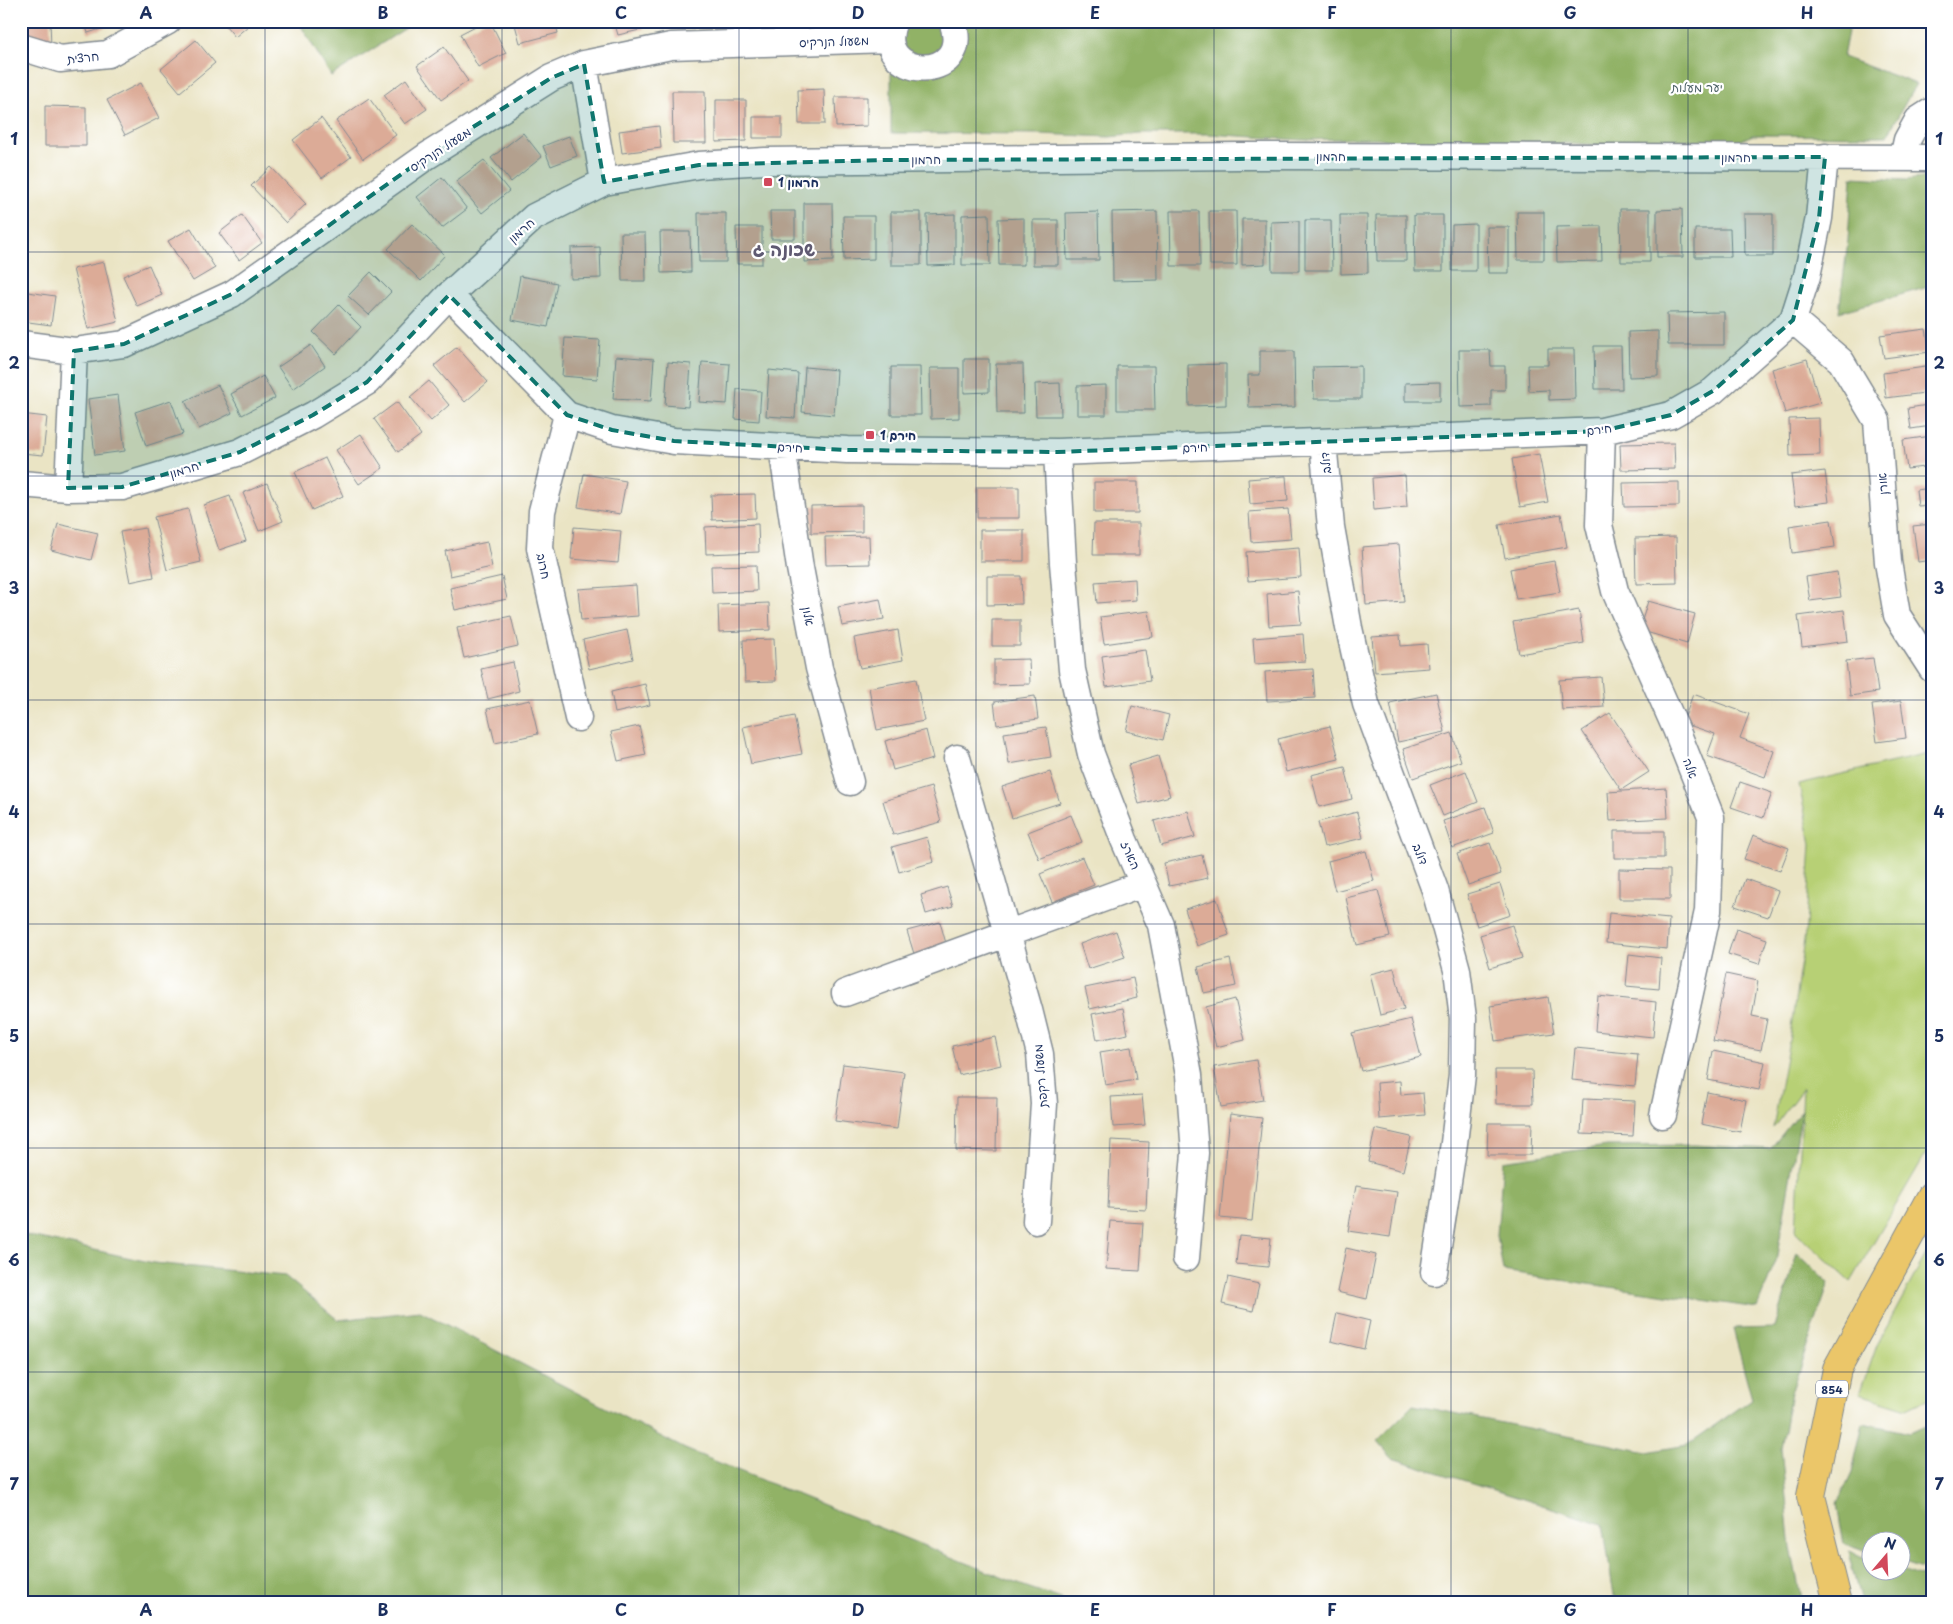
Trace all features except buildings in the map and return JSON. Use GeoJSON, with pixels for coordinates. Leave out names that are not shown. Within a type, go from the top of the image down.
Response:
{"type":"FeatureCollection","features":[{"type":"Feature","properties":{"kind":"main road","name":"854"},"geometry":{"type":"LineString","coordinates":[[1838,1603],[1811,1496],[1836,1369],[1932,1195]]}},
{"type":"Feature","properties":{"kind":"street","name":"חרצית"},"geometry":{"type":"LineString","coordinates":[[21,47],[60,59],[108,54],[168,21]]}},
{"type":"Feature","properties":{"kind":"street"},"geometry":{"type":"LineString","coordinates":[[892,30],[893,50],[899,58],[907,65],[917,69],[933,67],[946,59],[952,50],[956,40],[952,21]]}},
{"type":"Feature","properties":{"kind":"street","name":"משעול הנרקיס"},"geometry":{"type":"LineString","coordinates":[[21,344],[74,351],[124,344],[232,294],[427,156],[551,78],[584,64],[671,46],[892,30]]}},
{"type":"Feature","properties":{"kind":"street"},"geometry":{"type":"LineString","coordinates":[[584,64],[604,182]]}},
{"type":"Feature","properties":{"kind":"street"},"geometry":{"type":"LineString","coordinates":[[1903,158],[1907,140],[1918,120],[1932,111]]}},
{"type":"Feature","properties":{"kind":"street","name":"חרמון"},"geometry":{"type":"LineString","coordinates":[[21,484],[68,488],[122,487],[240,452],[313,415],[367,382],[449,295],[534,217],[604,182],[699,165],[765,161],[1240,156],[1932,158]]}},
{"type":"Feature","properties":{"kind":"street"},"geometry":{"type":"LineString","coordinates":[[1794,320],[1807,276],[1819,218],[1825,157]]}},
{"type":"Feature","properties":{"kind":"street","name":"חירם"},"geometry":{"type":"LineString","coordinates":[[449,295],[567,415],[612,430],[674,441],[848,450],[1057,452],[1602,431],[1670,415],[1713,391],[1794,320]]}},
{"type":"Feature","properties":{"kind":"street","name":"אורן"},"geometry":{"type":"LineString","coordinates":[[1794,320],[1841,361],[1877,420],[1888,562],[1896,615],[1932,669]]}},
{"type":"Feature","properties":{"kind":"street"},"geometry":{"type":"LineString","coordinates":[[68,488],[74,351]]}},
{"type":"Feature","properties":{"kind":"street","name":"חרוב"},"geometry":{"type":"LineString","coordinates":[[567,415],[542,511],[540,548],[578,718]]}},
{"type":"Feature","properties":{"kind":"street","name":"אלה"},"geometry":{"type":"LineString","coordinates":[[1602,431],[1600,526],[1615,591],[1676,729],[1711,818],[1708,910],[1663,1115]]}},
{"type":"Feature","properties":{"kind":"street","name":"דולב"},"geometry":{"type":"LineString","coordinates":[[1323,442],[1331,527],[1348,628],[1366,704],[1435,890],[1457,970],[1462,1008],[1462,1075],[1454,1143],[1434,1272]]}},
{"type":"Feature","properties":{"kind":"street","name":"אלון"},"geometry":{"type":"LineString","coordinates":[[782,447],[800,568],[819,668],[850,782]]}},
{"type":"Feature","properties":{"kind":"street","name":"הארז"},"geometry":{"type":"LineString","coordinates":[[1057,452],[1063,563],[1072,670],[1091,754],[1124,840],[1161,925],[1189,1075],[1194,1153],[1186,1258]]}},
{"type":"Feature","properties":{"kind":"street","name":"משעול רקפת"},"geometry":{"type":"LineString","coordinates":[[957,758],[1040,1054],[1044,1104],[1036,1221]]}},
{"type":"Feature","properties":{"kind":"street"},"geometry":{"type":"LineString","coordinates":[[844,993],[1143,884]]}},
{"type":"Feature","properties":{"kind":"highlighted area"},"geometry":{"type":"Polygon","coordinates":[[[584,64],[604,182],[699,165],[885,160],[1825,157],[1819,218],[1793,320],[1713,391],[1671,415],[1602,431],[1057,452],[847,450],[674,441],[612,430],[567,415],[449,295],[367,382],[313,415],[240,452],[122,487],[68,488],[74,351],[124,344],[232,294],[427,156],[551,78],[584,64]]]}},
{"type":"Feature","properties":{"kind":"green space"},"geometry":{"type":"Polygon","coordinates":[[[298,21],[417,21],[331,76],[298,21]]]}},
{"type":"Feature","properties":{"kind":"green space","name":"יער מעלות"},"geometry":{"type":"Polygon","coordinates":[[[891,21],[1850,21],[1843,57],[1916,84],[1887,136],[1753,135],[1708,154],[1570,143],[1442,150],[1378,138],[1302,140],[1208,134],[1140,134],[1109,137],[1039,134],[891,133],[891,21]]]}},
{"type":"Feature","properties":{"kind":"green space"},"geometry":{"type":"Polygon","coordinates":[[[1852,177],[1906,180],[1932,177],[1932,286],[1839,312],[1848,240],[1852,177]]]}},
{"type":"Feature","properties":{"kind":"green space"},"geometry":{"type":"Polygon","coordinates":[[[1932,753],[1932,1143],[1851,1282],[1796,1232],[1803,1088],[1773,1128],[1790,1035],[1806,926],[1811,844],[1799,784],[1932,753]]]}},
{"type":"Feature","properties":{"kind":"green space"},"geometry":{"type":"Polygon","coordinates":[[[1802,1110],[1776,1261],[1757,1308],[1503,1271],[1497,1235],[1503,1161],[1607,1146],[1695,1145],[1770,1149],[1802,1110]]]}},
{"type":"Feature","properties":{"kind":"green space"},"geometry":{"type":"Polygon","coordinates":[[[21,1234],[154,1263],[285,1276],[338,1320],[420,1311],[685,1449],[1021,1585],[1073,1603],[21,1603],[21,1234]]]}},
{"type":"Feature","properties":{"kind":"green space"},"geometry":{"type":"Polygon","coordinates":[[[1932,1243],[1932,1397],[1907,1409],[1860,1394],[1877,1345],[1932,1243]]]}},
{"type":"Feature","properties":{"kind":"green space"},"geometry":{"type":"Polygon","coordinates":[[[1797,1253],[1829,1283],[1791,1393],[1781,1448],[1791,1548],[1802,1603],[1615,1603],[1603,1524],[1392,1458],[1377,1441],[1413,1405],[1647,1452],[1687,1445],[1752,1399],[1733,1329],[1775,1328],[1797,1253]]]}},
{"type":"Feature","properties":{"kind":"green space"},"geometry":{"type":"Polygon","coordinates":[[[1863,1423],[1910,1433],[1932,1423],[1932,1572],[1910,1565],[1910,1532],[1860,1532],[1860,1550],[1844,1544],[1837,1504],[1852,1472],[1863,1423]]]}},
{"type":"Feature","properties":{"kind":"green space"},"geometry":{"type":"Polygon","coordinates":[[[1848,1552],[1860,1556],[1860,1582],[1910,1582],[1910,1573],[1932,1580],[1932,1603],[1861,1603],[1848,1552]]]}},
{"type":"Feature","properties":{"kind":"place","name":"חרמון 1"},"geometry":{"type":"Point","coordinates":[768,182]}},
{"type":"Feature","properties":{"kind":"place","name":"חירם 1"},"geometry":{"type":"Point","coordinates":[870,435]}},
{"type":"Feature","properties":{"kind":"district","name":"שכונה ג"},"geometry":{"type":"Point","coordinates":[784,248]}}]}
